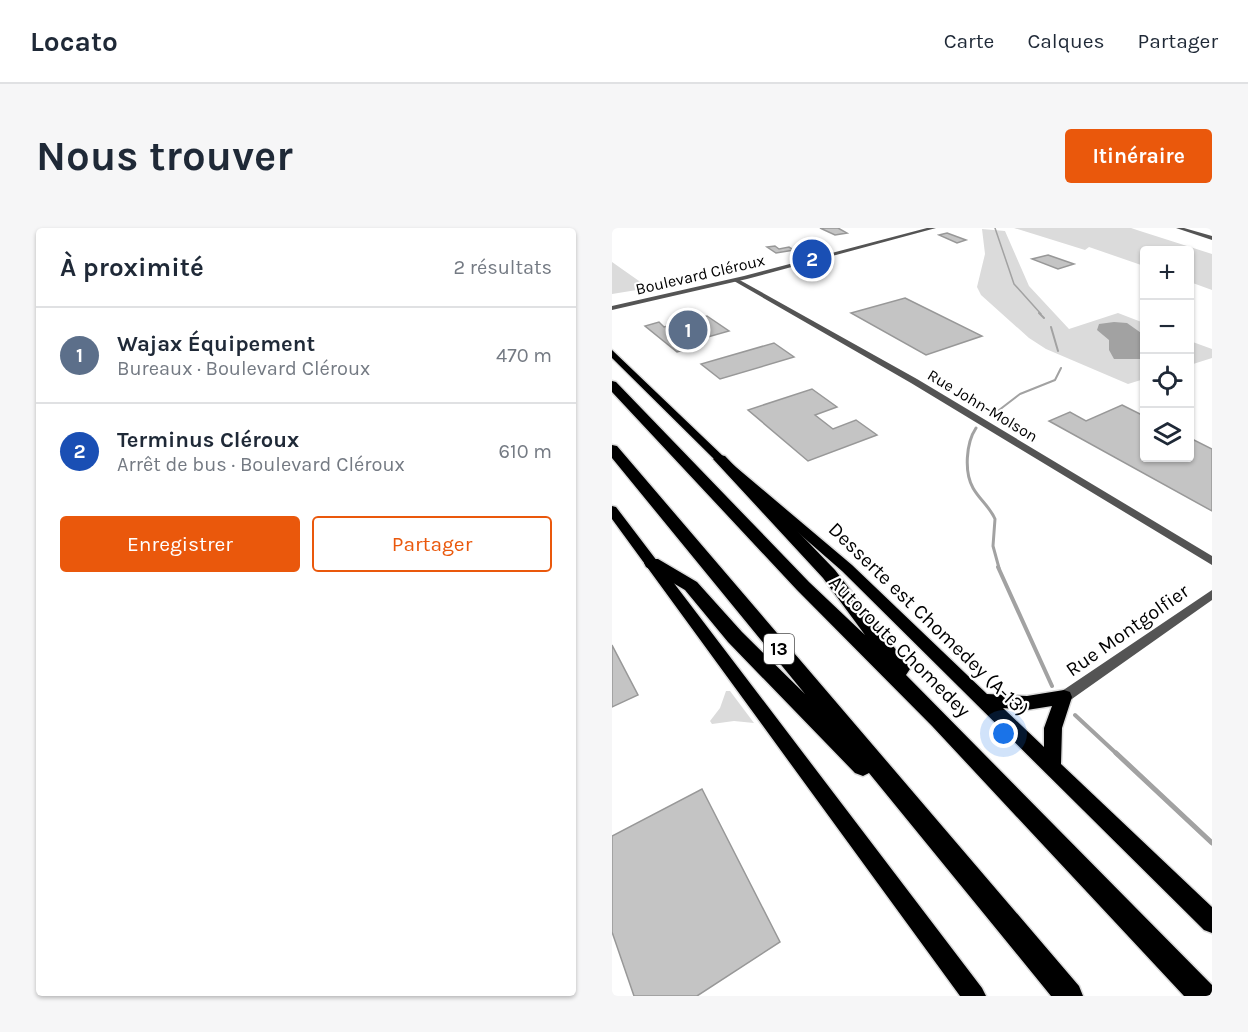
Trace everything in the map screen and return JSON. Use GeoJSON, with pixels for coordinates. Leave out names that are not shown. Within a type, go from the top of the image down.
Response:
{"type":"FeatureCollection","features":[{"type":"Feature","properties":{"kind":"highway","name":"Autoroute Chomedey"},"geometry":{"type":"LineString","coordinates":[[612,385],[803,586],[939,720],[1203,996]]}},
{"type":"Feature","properties":{"kind":"highway","name":"13"},"geometry":{"type":"LineString","coordinates":[[612,449],[1069,996]]}},
{"type":"Feature","properties":{"kind":"highway"},"geometry":{"type":"LineString","coordinates":[[720,459],[829,574],[939,720]]}},
{"type":"Feature","properties":{"kind":"highway"},"geometry":{"type":"LineString","coordinates":[[652,563],[691,586],[735,637],[946,850]]}},
{"type":"Feature","properties":{"kind":"main road","name":"Desserte est Chomedey (A-13)"},"geometry":{"type":"LineString","coordinates":[[612,353],[720,459],[847,568],[1212,922]]}},
{"type":"Feature","properties":{"kind":"main road"},"geometry":{"type":"LineString","coordinates":[[612,510],[974,996]]}},
{"type":"Feature","properties":{"kind":"main road"},"geometry":{"type":"LineString","coordinates":[[982,700],[1027,703],[1064,697],[1053,728],[1052,767]]}},
{"type":"Feature","properties":{"kind":"street","name":"Boulevard Cléroux"},"geometry":{"type":"LineString","coordinates":[[612,308],[736,280],[933,228]]}},
{"type":"Feature","properties":{"kind":"street"},"geometry":{"type":"LineString","coordinates":[[1179,228],[1212,238]]}},
{"type":"Feature","properties":{"kind":"street","name":"Rue John-Molson"},"geometry":{"type":"LineString","coordinates":[[736,280],[918,383],[1212,561]]}},
{"type":"Feature","properties":{"kind":"street","name":"Rue Montgolfier"},"geometry":{"type":"LineString","coordinates":[[1064,697],[1212,594]]}},
{"type":"Feature","properties":{"kind":"shaded area"},"geometry":{"type":"Polygon","coordinates":[[[1014,228],[1131,228],[1187,246],[1140,246],[1140,265],[1089,247],[1085,250],[1014,228]]]}},
{"type":"Feature","properties":{"kind":"shaded area"},"geometry":{"type":"Polygon","coordinates":[[[982,229],[1005,231],[1029,286],[1069,329],[1118,313],[1140,321],[1140,380],[1128,384],[1046,349],[1029,338],[981,295],[977,287],[985,254],[982,229]]]}},
{"type":"Feature","properties":{"kind":"shaded area"},"geometry":{"type":"Polygon","coordinates":[[[1194,248],[1212,254],[1212,290],[1194,283],[1194,248]]]}},
{"type":"Feature","properties":{"kind":"shaded area"},"geometry":{"type":"Polygon","coordinates":[[[612,262],[649,288],[612,294],[612,262]]]}},
{"type":"Feature","properties":{"kind":"shaded area"},"geometry":{"type":"Polygon","coordinates":[[[1127,323],[1140,332],[1140,359],[1114,359],[1109,350],[1109,340],[1097,330],[1099,324],[1127,323]]]}},
{"type":"Feature","properties":{"kind":"shaded area"},"geometry":{"type":"Polygon","coordinates":[[[1194,342],[1212,349],[1212,358],[1194,364],[1194,342]]]}},
{"type":"Feature","properties":{"kind":"shaded area"},"geometry":{"type":"Polygon","coordinates":[[[726,691],[730,691],[754,723],[734,721],[712,724],[710,721],[720,708],[726,691]]]}},
{"type":"Feature","properties":{"kind":"building"},"geometry":{"type":"Polygon","coordinates":[[[820,228],[838,228],[847,233],[835,235],[820,228]]]}},
{"type":"Feature","properties":{"kind":"building"},"geometry":{"type":"Polygon","coordinates":[[[947,233],[966,240],[957,243],[939,235],[947,233]]]}},
{"type":"Feature","properties":{"kind":"building"},"geometry":{"type":"Polygon","coordinates":[[[775,246],[779,249],[789,247],[794,250],[776,253],[767,247],[775,246]]]}},
{"type":"Feature","properties":{"kind":"building"},"geometry":{"type":"Polygon","coordinates":[[[1048,255],[1074,264],[1058,269],[1032,259],[1048,255]]]}},
{"type":"Feature","properties":{"kind":"building"},"geometry":{"type":"Polygon","coordinates":[[[905,298],[982,336],[926,355],[851,313],[905,298]]]}},
{"type":"Feature","properties":{"kind":"building"},"geometry":{"type":"Polygon","coordinates":[[[707,316],[729,331],[697,340],[703,345],[677,352],[645,326],[659,322],[664,327],[707,316]]]}},
{"type":"Feature","properties":{"kind":"building"},"geometry":{"type":"Polygon","coordinates":[[[774,343],[794,357],[720,379],[701,364],[774,343]]]}},
{"type":"Feature","properties":{"kind":"building"},"geometry":{"type":"Polygon","coordinates":[[[812,389],[837,407],[815,415],[833,429],[856,420],[877,435],[808,461],[748,410],[812,389]]]}},
{"type":"Feature","properties":{"kind":"building"},"geometry":{"type":"Polygon","coordinates":[[[1122,405],[1140,414],[1140,462],[1194,462],[1194,440],[1212,449],[1212,511],[1049,421],[1070,412],[1086,421],[1122,405]]]}},
{"type":"Feature","properties":{"kind":"building"},"geometry":{"type":"Polygon","coordinates":[[[612,645],[638,695],[612,707],[612,645]]]}},
{"type":"Feature","properties":{"kind":"building"},"geometry":{"type":"Polygon","coordinates":[[[702,789],[780,942],[697,996],[634,996],[612,932],[612,836],[702,789]]]}},
{"type":"Feature","properties":{"kind":"waterway"},"geometry":{"type":"LineString","coordinates":[[995,228],[1014,284],[1041,314]]}},
{"type":"Feature","properties":{"kind":"waterway"},"geometry":{"type":"LineString","coordinates":[[1039,313],[1044,318]]}},
{"type":"Feature","properties":{"kind":"waterway"},"geometry":{"type":"LineString","coordinates":[[1051,327],[1058,351]]}},
{"type":"Feature","properties":{"kind":"waterway"},"geometry":{"type":"LineString","coordinates":[[990,417],[1020,394],[1055,380],[1061,368]]}},
{"type":"Feature","properties":{"kind":"waterway"},"geometry":{"type":"LineString","coordinates":[[976,428],[968,449],[968,474],[973,488],[995,519],[993,546],[999,568]]}},
{"type":"Feature","properties":{"kind":"waterway"},"geometry":{"type":"LineString","coordinates":[[998,567],[1052,686]]}},
{"type":"Feature","properties":{"kind":"waterway"},"geometry":{"type":"LineString","coordinates":[[1075,715],[1118,755]]}},
{"type":"Feature","properties":{"kind":"waterway"},"geometry":{"type":"LineString","coordinates":[[1116,753],[1212,843]]}},
{"type":"Feature","properties":{"kind":"place","name":"Terminus Cléroux"},"geometry":{"type":"Point","coordinates":[812,259]}},
{"type":"Feature","properties":{"kind":"place","name":"Wajax Équipement"},"geometry":{"type":"Point","coordinates":[688,330]}}]}
